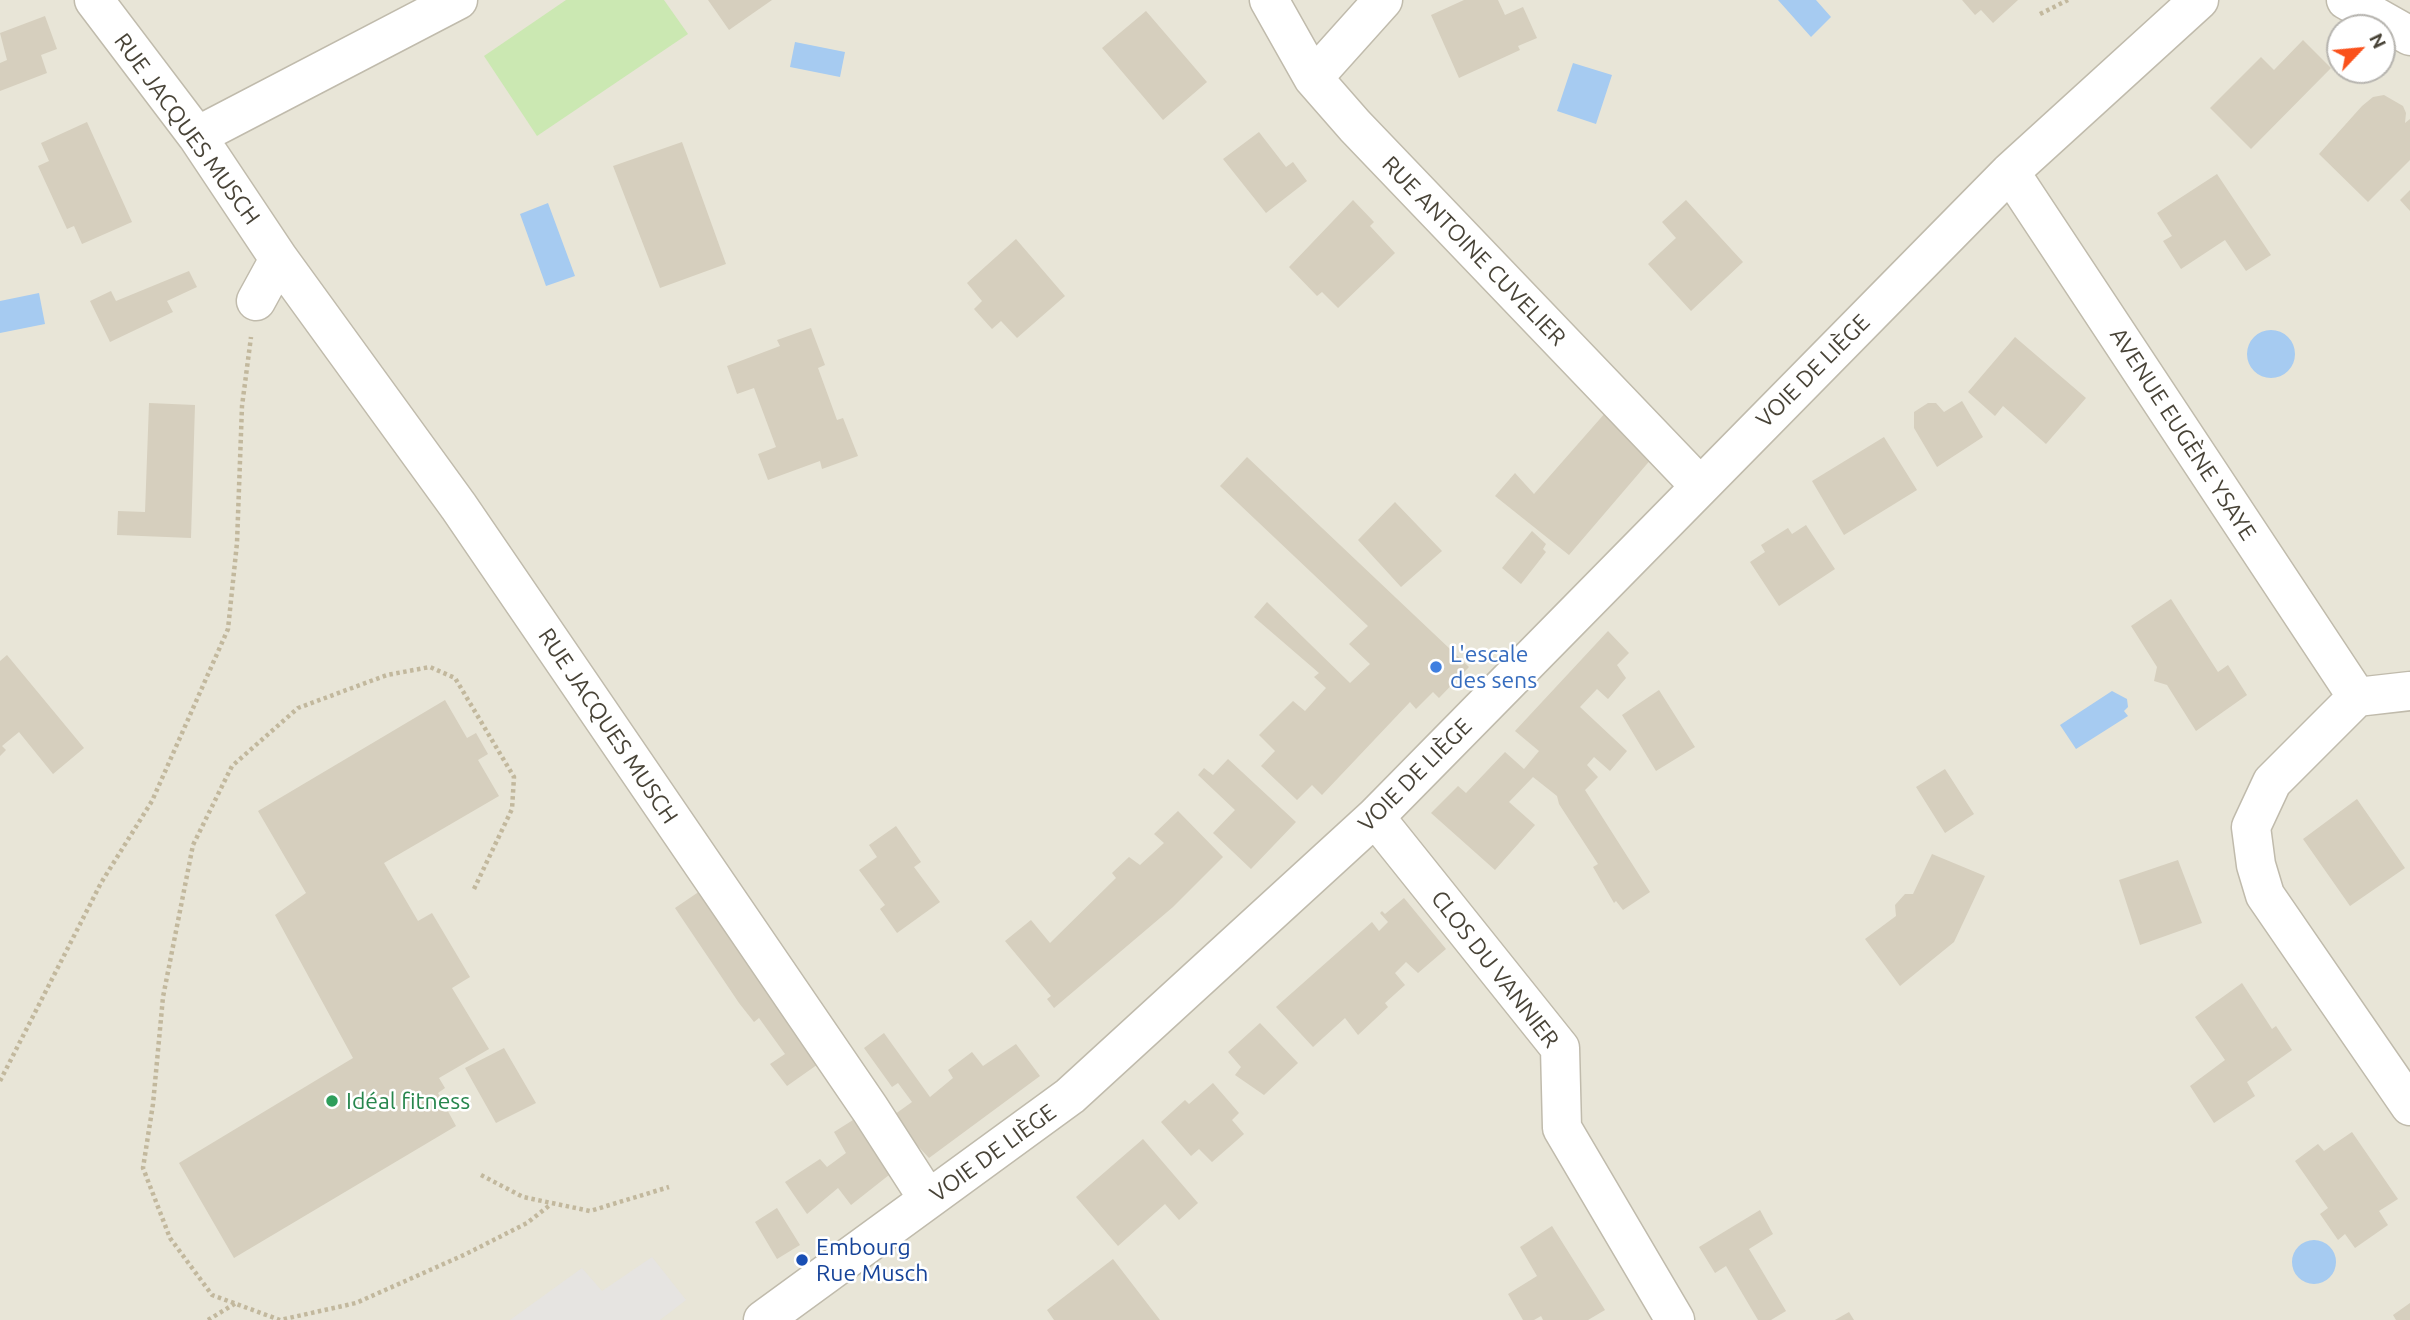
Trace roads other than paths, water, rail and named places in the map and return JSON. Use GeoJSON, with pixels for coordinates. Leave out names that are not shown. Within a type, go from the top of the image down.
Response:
{"type":"FeatureCollection","features":[{"type":"Feature","properties":{"kind":"street","name":"RUE JACQUES MUSCH"},"geometry":{"type":"LineString","coordinates":[[94,0],[197,136],[279,259],[459,507],[870,1109],[928,1199]]}},
{"type":"Feature","properties":{"kind":"street"},"geometry":{"type":"LineString","coordinates":[[197,136],[458,0]]}},
{"type":"Feature","properties":{"kind":"street","name":"RUE ANTOINE CUVELIER"},"geometry":{"type":"LineString","coordinates":[[1269,0],[1313,78],[1354,126],[1700,486]]}},
{"type":"Feature","properties":{"kind":"street"},"geometry":{"type":"LineString","coordinates":[[1313,78],[1383,0]]}},
{"type":"Feature","properties":{"kind":"street","name":"VOIE DE LIÈGE"},"geometry":{"type":"LineString","coordinates":[[763,1320],[1070,1096],[1375,817],[2010,172],[2199,0]]}},
{"type":"Feature","properties":{"kind":"street"},"geometry":{"type":"LineString","coordinates":[[2346,0],[2410,36]]}},
{"type":"Feature","properties":{"kind":"street","name":"AVENUE EUGÈNE YSAYE"},"geometry":{"type":"LineString","coordinates":[[2010,172],[2357,697]]}},
{"type":"Feature","properties":{"kind":"street"},"geometry":{"type":"LineString","coordinates":[[256,301],[279,259]]}},
{"type":"Feature","properties":{"kind":"street"},"geometry":{"type":"LineString","coordinates":[[2410,691],[2357,697],[2272,782],[2251,827],[2256,865],[2265,895],[2410,1106]]}},
{"type":"Feature","properties":{"kind":"street","name":"CLOS DU VANNIER"},"geometry":{"type":"LineString","coordinates":[[1375,817],[1560,1048],[1563,1128],[1675,1320]]}},
{"type":"Feature","properties":{"kind":"water"},"geometry":{"type":"Polygon","coordinates":[[[1778,0],[1816,0],[1831,17],[1811,37],[1778,0]]]}},
{"type":"Feature","properties":{"kind":"water"},"geometry":{"type":"Polygon","coordinates":[[[795,42],[845,52],[840,77],[790,67],[795,42]]]}},
{"type":"Feature","properties":{"kind":"water"},"geometry":{"type":"Polygon","coordinates":[[[1573,63],[1612,75],[1596,124],[1557,111],[1573,63]]]}},
{"type":"Feature","properties":{"kind":"water"},"geometry":{"type":"Polygon","coordinates":[[[548,203],[575,276],[546,286],[520,214],[548,203]]]}},
{"type":"Feature","properties":{"kind":"water"},"geometry":{"type":"Polygon","coordinates":[[[39,293],[45,324],[0,333],[0,301],[39,293]]]}},
{"type":"Feature","properties":{"kind":"water"},"geometry":{"type":"Polygon","coordinates":[[[2271,330],[2288,337],[2295,354],[2288,371],[2271,378],[2254,371],[2247,354],[2254,337],[2271,330]]]}},
{"type":"Feature","properties":{"kind":"water"},"geometry":{"type":"Polygon","coordinates":[[[2112,691],[2127,699],[2128,707],[2124,711],[2128,716],[2076,749],[2060,725],[2112,691]]]}},
{"type":"Feature","properties":{"kind":"water"},"geometry":{"type":"Polygon","coordinates":[[[2314,1240],[2323,1241],[2330,1246],[2335,1253],[2335,1271],[2330,1278],[2323,1283],[2314,1284],[2305,1283],[2298,1278],[2293,1271],[2292,1262],[2293,1253],[2298,1246],[2305,1241],[2314,1240]]]}},
{"type":"Feature","properties":{"kind":"place","name":"L'escale des sens"},"geometry":{"type":"Point","coordinates":[1436,667]}},
{"type":"Feature","properties":{"kind":"place","name":"Idéal fitness"},"geometry":{"type":"Point","coordinates":[332,1101]}},
{"type":"Feature","properties":{"kind":"place","name":"Embourg Rue Musch"},"geometry":{"type":"Point","coordinates":[802,1260]}}]}
